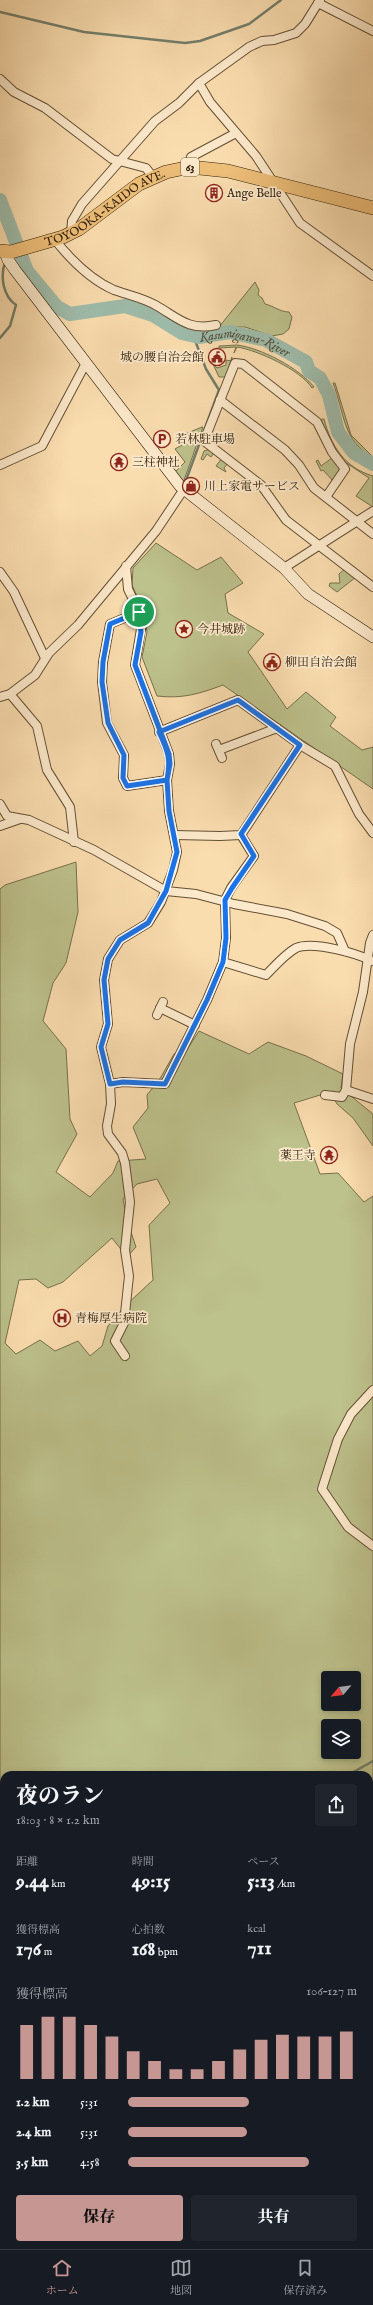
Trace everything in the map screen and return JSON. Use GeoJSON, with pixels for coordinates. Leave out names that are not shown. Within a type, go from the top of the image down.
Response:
{"type":"FeatureCollection","features":[{"type":"Feature","properties":{"kind":"main road","name":"TOYOOKA-KAIDO AVE."},"geometry":{"type":"LineString","coordinates":[[11,251],[55,240],[70,234],[134,187],[152,177],[172,170],[190,168],[221,169],[373,208]]}},
{"type":"Feature","properties":{"kind":"street"},"geometry":{"type":"LineString","coordinates":[[70,234],[72,221],[82,204],[155,121],[179,103],[199,83],[223,64],[255,44],[296,33],[305,24],[319,2],[373,31]]}},
{"type":"Feature","properties":{"kind":"street"},"geometry":{"type":"LineString","coordinates":[[0,79],[14,92],[45,108],[112,159],[146,168],[152,177]]}},
{"type":"Feature","properties":{"kind":"street"},"geometry":{"type":"LineString","coordinates":[[199,83],[210,102],[256,156],[297,220],[305,228],[373,276]]}},
{"type":"Feature","properties":{"kind":"street"},"geometry":{"type":"LineString","coordinates":[[190,168],[190,157],[236,133]]}},
{"type":"Feature","properties":{"kind":"street"},"geometry":{"type":"LineString","coordinates":[[55,240],[84,271],[104,285],[153,304],[187,324],[203,327],[216,325]]}},
{"type":"Feature","properties":{"kind":"street"},"geometry":{"type":"LineString","coordinates":[[11,251],[11,265],[169,474],[184,489],[284,568],[308,594],[373,637]]}},
{"type":"Feature","properties":{"kind":"street"},"geometry":{"type":"LineString","coordinates":[[0,465],[42,446],[86,363]]}},
{"type":"Feature","properties":{"kind":"street"},"geometry":{"type":"LineString","coordinates":[[326,497],[345,469],[332,452],[317,422],[241,363],[232,366],[204,441],[261,485],[283,517],[373,587]]}},
{"type":"Feature","properties":{"kind":"street"},"geometry":{"type":"LineString","coordinates":[[220,400],[289,453],[311,485],[373,534]]}},
{"type":"Feature","properties":{"kind":"street"},"geometry":{"type":"LineString","coordinates":[[0,697],[10,694],[35,675],[42,666],[45,658],[78,625],[156,531],[184,489]]}},
{"type":"Feature","properties":{"kind":"street"},"geometry":{"type":"LineString","coordinates":[[284,568],[373,511]]}},
{"type":"Feature","properties":{"kind":"street"},"geometry":{"type":"LineString","coordinates":[[125,1356],[114,1341],[124,1323],[129,1276],[125,1250],[130,1202],[125,1162],[122,1153],[108,1134],[107,1126],[111,1104],[110,1084],[101,1047],[108,1024],[104,980],[108,959],[120,940],[148,923],[166,891],[177,852],[175,835],[169,811],[167,780],[170,764],[169,754],[159,732],[135,665],[141,632],[139,612],[128,589],[126,566]]}},
{"type":"Feature","properties":{"kind":"street"},"geometry":{"type":"LineString","coordinates":[[0,572],[14,592],[45,658]]}},
{"type":"Feature","properties":{"kind":"street"},"geometry":{"type":"LineString","coordinates":[[139,612],[110,624],[103,662],[102,682],[108,723],[124,755],[123,778],[127,786],[167,780]]}},
{"type":"Feature","properties":{"kind":"street"},"geometry":{"type":"LineString","coordinates":[[10,694],[37,726],[47,770],[70,807],[74,842]]}},
{"type":"Feature","properties":{"kind":"street"},"geometry":{"type":"LineString","coordinates":[[159,732],[238,700],[300,745],[335,766],[359,814],[373,834]]}},
{"type":"Feature","properties":{"kind":"street"},"geometry":{"type":"LineString","coordinates":[[219,751],[277,728]]}},
{"type":"Feature","properties":{"kind":"street"},"geometry":{"type":"LineString","coordinates":[[241,834],[300,745]]}},
{"type":"Feature","properties":{"kind":"street"},"geometry":{"type":"LineString","coordinates":[[0,804],[7,816],[29,820],[94,850],[166,891],[196,894],[225,900],[234,904],[287,914],[325,926],[337,933],[345,951]]}},
{"type":"Feature","properties":{"kind":"street"},"geometry":{"type":"LineString","coordinates":[[0,826],[20,819]]}},
{"type":"Feature","properties":{"kind":"street"},"geometry":{"type":"LineString","coordinates":[[175,835],[220,836],[241,834]]}},
{"type":"Feature","properties":{"kind":"street"},"geometry":{"type":"LineString","coordinates":[[110,1084],[123,1082],[165,1084],[195,1025],[223,962],[226,938],[225,900],[254,856],[241,834]]}},
{"type":"Feature","properties":{"kind":"street"},"geometry":{"type":"LineString","coordinates":[[325,1095],[342,1097],[346,1090],[350,1044],[370,960],[373,935]]}},
{"type":"Feature","properties":{"kind":"street"},"geometry":{"type":"LineString","coordinates":[[223,962],[266,975],[289,953],[305,945],[345,951],[370,960]]}},
{"type":"Feature","properties":{"kind":"street"},"geometry":{"type":"LineString","coordinates":[[160,1008],[195,1025]]}},
{"type":"Feature","properties":{"kind":"street"},"geometry":{"type":"LineString","coordinates":[[346,1090],[373,1099]]}},
{"type":"Feature","properties":{"kind":"street"},"geometry":{"type":"LineString","coordinates":[[373,1390],[351,1414],[338,1439],[322,1489],[348,1527],[373,1546]]}},
{"type":"Feature","properties":{"kind":"green space"},"geometry":{"type":"Polygon","coordinates":[[[255,282],[259,290],[258,295],[262,298],[265,304],[289,312],[292,317],[289,329],[283,334],[272,336],[245,327],[219,327],[255,282]]]}},
{"type":"Feature","properties":{"kind":"green space"},"geometry":{"type":"Polygon","coordinates":[[[237,345],[257,350],[279,360],[299,373],[314,387],[312,388],[298,374],[289,368],[256,352],[237,347],[234,353],[236,347],[219,348],[219,346],[237,345]]]}},
{"type":"Feature","properties":{"kind":"green space"},"geometry":{"type":"Polygon","coordinates":[[[226,360],[231,361],[226,377],[219,377],[213,364],[217,368],[226,365],[226,360]]]}},
{"type":"Feature","properties":{"kind":"green space"},"geometry":{"type":"Polygon","coordinates":[[[333,383],[335,383],[351,435],[373,457],[363,451],[350,435],[333,383]]]}},
{"type":"Feature","properties":{"kind":"green space"},"geometry":{"type":"Polygon","coordinates":[[[324,419],[335,447],[347,462],[355,468],[373,476],[373,507],[356,496],[369,478],[342,460],[330,445],[321,421],[324,419]]]}},
{"type":"Feature","properties":{"kind":"green space"},"geometry":{"type":"Polygon","coordinates":[[[202,427],[183,483],[174,473],[185,462],[175,449],[182,445],[178,437],[202,427]]]}},
{"type":"Feature","properties":{"kind":"green space"},"geometry":{"type":"Polygon","coordinates":[[[210,449],[214,453],[211,457],[207,454],[203,460],[201,459],[204,451],[210,449]]]}},
{"type":"Feature","properties":{"kind":"green space"},"geometry":{"type":"Polygon","coordinates":[[[222,458],[228,463],[224,468],[226,472],[216,466],[222,458]]]}},
{"type":"Feature","properties":{"kind":"green space"},"geometry":{"type":"Polygon","coordinates":[[[332,458],[342,472],[334,482],[323,470],[321,471],[316,461],[318,460],[321,466],[332,458]]]}},
{"type":"Feature","properties":{"kind":"green space"},"geometry":{"type":"Polygon","coordinates":[[[156,543],[197,570],[221,557],[243,583],[225,594],[228,613],[264,634],[248,652],[287,709],[306,692],[336,717],[330,726],[362,750],[373,747],[373,789],[223,685],[190,695],[174,697],[157,696],[142,657],[147,632],[144,612],[132,585],[133,568],[156,543]]]}},
{"type":"Feature","properties":{"kind":"green space"},"geometry":{"type":"Polygon","coordinates":[[[345,569],[356,577],[337,592],[329,586],[330,583],[340,583],[339,574],[345,569]]]}},
{"type":"Feature","properties":{"kind":"green space"},"geometry":{"type":"Polygon","coordinates":[[[76,862],[78,912],[66,963],[53,983],[43,1021],[66,1049],[70,1119],[77,1134],[56,1172],[90,1197],[113,1173],[118,1161],[146,1159],[133,1127],[148,1108],[147,1095],[161,1077],[174,1054],[185,1053],[199,1031],[249,1054],[268,1042],[306,1056],[343,1074],[341,1088],[373,1114],[373,1146],[353,1118],[337,1104],[330,1092],[294,1103],[320,1174],[338,1173],[364,1202],[373,1196],[373,1771],[0,1771],[0,889],[5,885],[76,862]],[[157,1179],[137,1184],[123,1199],[127,1220],[136,1247],[127,1257],[112,1238],[63,1282],[48,1288],[36,1279],[19,1280],[5,1343],[16,1354],[40,1340],[55,1351],[78,1341],[90,1356],[102,1346],[108,1326],[125,1306],[153,1280],[149,1225],[170,1203],[157,1179]]]}},
{"type":"Feature","properties":{"kind":"waterway"},"geometry":{"type":"LineString","coordinates":[[0,12],[84,32],[185,43],[200,41],[249,24],[281,0]]}},
{"type":"Feature","properties":{"kind":"waterway","name":"Kasumigawa-River"},"geometry":{"type":"LineString","coordinates":[[0,200],[27,271],[57,307],[70,314],[125,306],[153,315],[182,333],[199,337],[230,332],[266,340],[306,362],[309,371],[320,378],[329,395],[338,432],[354,453],[373,464]]}},
{"type":"Feature","properties":{"kind":"waterway"},"geometry":{"type":"LineString","coordinates":[[0,338],[10,326],[16,305],[8,297],[5,291],[3,280],[5,262]]}},
{"type":"Feature","properties":{"kind":"waterway"},"geometry":{"type":"LineString","coordinates":[[185,483],[219,390],[206,369],[193,335]]}},
{"type":"Feature","properties":{"kind":"waterway"},"geometry":{"type":"LineString","coordinates":[[355,1771],[373,1761]]}},
{"type":"Feature","properties":{"kind":"place","name":"Ange Belle"},"geometry":{"type":"Point","coordinates":[214,193]}},
{"type":"Feature","properties":{"kind":"place","name":"城の腰自治会館"},"geometry":{"type":"Point","coordinates":[217,357]}},
{"type":"Feature","properties":{"kind":"place","name":"若林駐車場"},"geometry":{"type":"Point","coordinates":[162,439]}},
{"type":"Feature","properties":{"kind":"place","name":"三柱神社"},"geometry":{"type":"Point","coordinates":[119,462]}},
{"type":"Feature","properties":{"kind":"place","name":"川上家電サービス"},"geometry":{"type":"Point","coordinates":[191,486]}},
{"type":"Feature","properties":{"kind":"place","name":"今井城跡"},"geometry":{"type":"Point","coordinates":[184,629]}},
{"type":"Feature","properties":{"kind":"place","name":"柳田自治会館"},"geometry":{"type":"Point","coordinates":[272,662]}},
{"type":"Feature","properties":{"kind":"place","name":"薬王寺"},"geometry":{"type":"Point","coordinates":[329,1155]}},
{"type":"Feature","properties":{"kind":"place","name":"青梅厚生病院"},"geometry":{"type":"Point","coordinates":[62,1318]}},
{"type":"Feature","properties":{"kind":"route"},"geometry":{"type":"LineString","coordinates":[[139,612],[129,618],[110,624],[103,662],[102,682],[108,723],[124,755],[123,778],[127,786],[167,780],[170,764],[169,754],[159,732],[238,700],[300,745],[241,834],[254,856],[225,900],[227,908],[226,938],[223,962],[207,1000],[165,1084],[123,1082],[110,1084],[101,1047],[108,1024],[104,980],[108,959],[120,940],[148,923],[166,891],[177,852],[175,835],[169,811],[167,780],[170,764],[169,754],[159,732],[135,665],[142,623],[139,612]]}}]}
